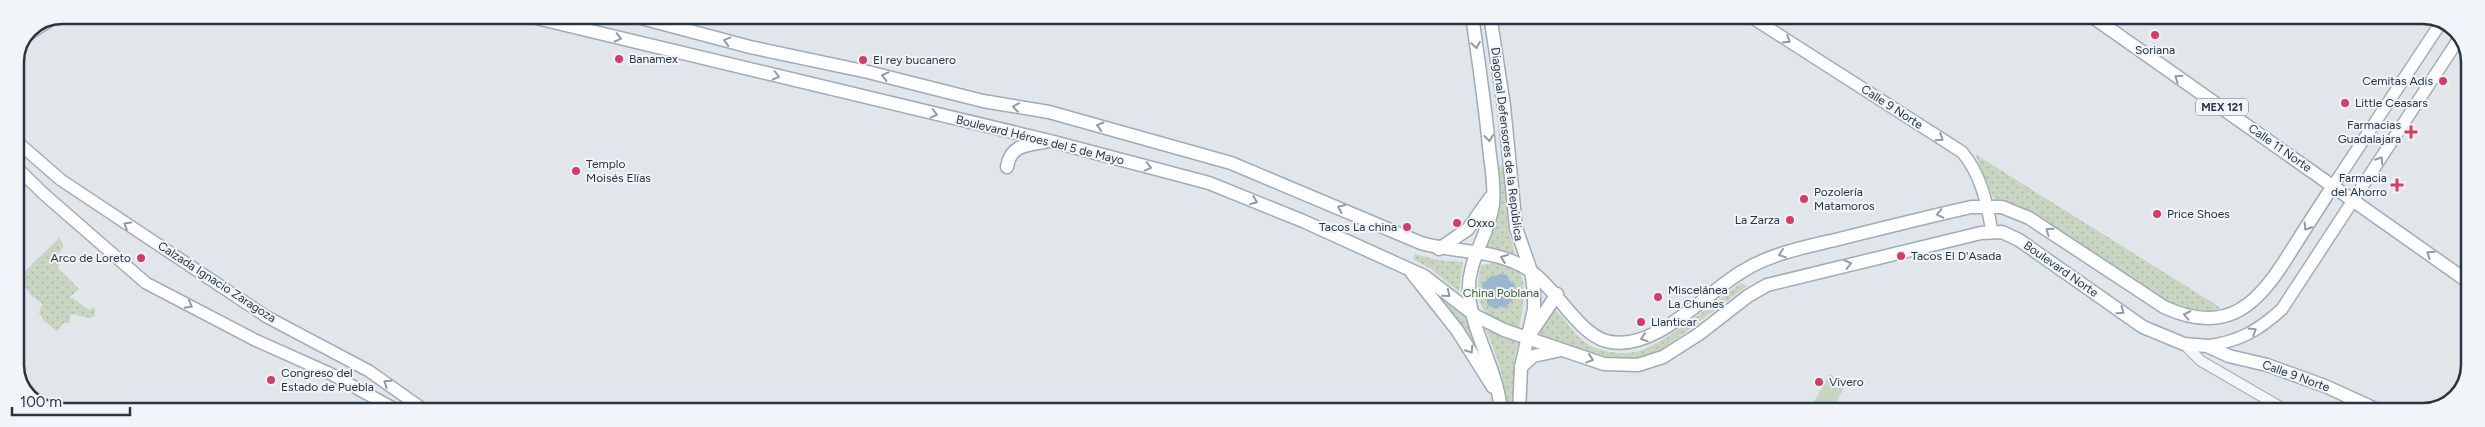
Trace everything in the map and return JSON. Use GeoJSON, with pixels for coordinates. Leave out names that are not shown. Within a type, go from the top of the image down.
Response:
{"type":"FeatureCollection","features":[{"type":"Feature","properties":{"kind":"main road","name":"Boulevard Héroes del 5 de Mayo"},"geometry":{"type":"LineString","coordinates":[[562,24],[1050,141],[1209,183],[1312,225],[1409,269],[1432,281],[1472,313],[1527,339]]}},
{"type":"Feature","properties":{"kind":"main road","name":"Boulevard Héroes del 5 de Mayo"},"geometry":{"type":"LineString","coordinates":[[664,24],[750,47],[868,72],[984,101],[1049,112],[1231,163],[1421,243],[1438,248],[1500,255],[1531,271]]}},
{"type":"Feature","properties":{"kind":"main road","name":"Diagonal Defensores de la República"},"geometry":{"type":"LineString","coordinates":[[1473,24],[1484,93],[1493,194],[1490,217],[1475,253],[1469,281],[1472,313],[1493,370],[1499,403]]}},
{"type":"Feature","properties":{"kind":"main road","name":"Diagonal Defensores de la República"},"geometry":{"type":"LineString","coordinates":[[1491,24],[1504,106],[1516,228],[1531,271],[1534,299],[1521,368],[1519,403]]}},
{"type":"Feature","properties":{"kind":"main road","name":"Calle 9 Norte"},"geometry":{"type":"LineString","coordinates":[[1762,24],[1962,152],[1973,165],[1987,206],[1992,232]]}},
{"type":"Feature","properties":{"kind":"main road","name":"Calle 11 Norte"},"geometry":{"type":"LineString","coordinates":[[2103,24],[2461,277]]}},
{"type":"Feature","properties":{"kind":"main road","name":"Boulevard Norte"},"geometry":{"type":"LineString","coordinates":[[1531,271],[1557,294],[1591,334],[1606,341],[1630,342],[1653,334],[1735,276],[1770,258],[1895,225],[1972,207],[1987,206],[2002,207],[2029,218],[2164,307],[2177,313],[2204,318],[2232,314],[2257,299],[2270,284],[2438,27]]}},
{"type":"Feature","properties":{"kind":"main road","name":"Boulevard Norte"},"geometry":{"type":"LineString","coordinates":[[1527,339],[1604,364],[1619,366],[1651,362],[1677,349],[1748,296],[1767,285],[1928,244],[1992,232],[2011,234],[2143,327],[2184,344],[2207,346],[2232,342],[2247,336],[2282,309],[2456,43]]}},
{"type":"Feature","properties":{"kind":"main road"},"geometry":{"type":"LineString","coordinates":[[1006,167],[1010,155],[1016,148],[1050,141]]}},
{"type":"Feature","properties":{"kind":"main road","name":"Calzada Ignacio Zaragoza"},"geometry":{"type":"LineString","coordinates":[[24,148],[61,180],[169,250],[267,317],[329,348],[369,371],[414,403]]}},
{"type":"Feature","properties":{"kind":"main road"},"geometry":{"type":"LineString","coordinates":[[24,175],[146,283],[254,340],[339,378],[384,403]]}},
{"type":"Feature","properties":{"kind":"main road"},"geometry":{"type":"LineString","coordinates":[[1438,248],[1468,229],[1493,194]]}},
{"type":"Feature","properties":{"kind":"main road"},"geometry":{"type":"LineString","coordinates":[[1516,228],[1535,262],[1557,294],[1527,339]]}},
{"type":"Feature","properties":{"kind":"main road"},"geometry":{"type":"LineString","coordinates":[[1409,269],[1457,330],[1498,403]]}},
{"type":"Feature","properties":{"kind":"main road","name":"Calle 9 Norte"},"geometry":{"type":"LineString","coordinates":[[2207,346],[2229,356],[2267,365],[2326,386],[2363,403]]}},
{"type":"Feature","properties":{"kind":"main road"},"geometry":{"type":"LineString","coordinates":[[1521,368],[1527,360],[1540,353],[1564,350]]}},
{"type":"Feature","properties":{"kind":"street"},"geometry":{"type":"LineString","coordinates":[[2184,344],[2209,366],[2273,403]]}},
{"type":"Feature","properties":{"kind":"green space"},"geometry":{"type":"Polygon","coordinates":[[[1975,154],[2221,308],[2193,310],[2166,303],[2035,216],[2009,202],[1994,199],[1975,154]]]}},
{"type":"Feature","properties":{"kind":"green space"},"geometry":{"type":"Polygon","coordinates":[[[1504,165],[1508,229],[1515,254],[1484,248],[1499,201],[1499,166],[1504,165]]]}},
{"type":"Feature","properties":{"kind":"green space"},"geometry":{"type":"Polygon","coordinates":[[[59,238],[64,246],[57,255],[64,260],[57,267],[79,289],[69,298],[73,298],[89,310],[95,307],[95,316],[89,318],[71,314],[69,323],[64,323],[57,331],[44,321],[39,313],[42,304],[32,296],[24,286],[24,272],[59,238]]]}},
{"type":"Feature","properties":{"kind":"green space"},"geometry":{"type":"Polygon","coordinates":[[[1415,254],[1438,260],[1463,262],[1459,292],[1431,269],[1413,259],[1415,254]]]}},
{"type":"Feature","properties":{"kind":"green space","name":"China Poblana"},"geometry":{"type":"Polygon","coordinates":[[[1493,263],[1511,267],[1521,274],[1524,297],[1519,328],[1495,320],[1482,307],[1478,289],[1481,265],[1493,263]]]}},
{"type":"Feature","properties":{"kind":"green space"},"geometry":{"type":"Polygon","coordinates":[[[1425,283],[1466,315],[1488,370],[1425,283]]]}},
{"type":"Feature","properties":{"kind":"green space"},"geometry":{"type":"Polygon","coordinates":[[[1741,283],[1747,286],[1656,354],[1641,358],[1626,359],[1594,354],[1534,333],[1552,307],[1579,337],[1589,345],[1612,352],[1635,352],[1646,349],[1673,333],[1741,283]]]}},
{"type":"Feature","properties":{"kind":"green space"},"geometry":{"type":"Polygon","coordinates":[[[1486,330],[1518,343],[1514,362],[1512,403],[1506,403],[1503,380],[1486,330]]]}},
{"type":"Feature","properties":{"kind":"green space"},"geometry":{"type":"Polygon","coordinates":[[[1829,374],[1846,384],[1836,403],[1814,403],[1829,374]]]}},
{"type":"Feature","properties":{"kind":"water"},"geometry":{"type":"Polygon","coordinates":[[[1492,275],[1507,275],[1511,283],[1515,284],[1516,296],[1505,308],[1501,306],[1495,309],[1488,305],[1486,299],[1482,297],[1484,293],[1482,285],[1492,275]]]}},
{"type":"Feature","properties":{"kind":"place","name":"Soriana"},"geometry":{"type":"Point","coordinates":[2155,35]}},
{"type":"Feature","properties":{"kind":"place","name":"Banamex"},"geometry":{"type":"Point","coordinates":[619,59]}},
{"type":"Feature","properties":{"kind":"place","name":"El rey bucanero"},"geometry":{"type":"Point","coordinates":[863,60]}},
{"type":"Feature","properties":{"kind":"place","name":"Cemitas Adis"},"geometry":{"type":"Point","coordinates":[2443,81]}},
{"type":"Feature","properties":{"kind":"place","name":"Little Ceasars"},"geometry":{"type":"Point","coordinates":[2345,103]}},
{"type":"Feature","properties":{"kind":"place","name":"Farmacias Guadalajara"},"geometry":{"type":"Point","coordinates":[2411,132]}},
{"type":"Feature","properties":{"kind":"place","name":"Templo Moisés Elías"},"geometry":{"type":"Point","coordinates":[576,171]}},
{"type":"Feature","properties":{"kind":"place","name":"Farmacia del Ahorro"},"geometry":{"type":"Point","coordinates":[2397,185]}},
{"type":"Feature","properties":{"kind":"place","name":"Pozolería Matamoros"},"geometry":{"type":"Point","coordinates":[1804,199]}},
{"type":"Feature","properties":{"kind":"place","name":"Price Shoes"},"geometry":{"type":"Point","coordinates":[2157,214]}},
{"type":"Feature","properties":{"kind":"place","name":"La Zarza"},"geometry":{"type":"Point","coordinates":[1790,220]}},
{"type":"Feature","properties":{"kind":"place","name":"Oxxo"},"geometry":{"type":"Point","coordinates":[1457,223]}},
{"type":"Feature","properties":{"kind":"place","name":"Tacos La china"},"geometry":{"type":"Point","coordinates":[1407,227]}},
{"type":"Feature","properties":{"kind":"place","name":"Tacos El D'Asada"},"geometry":{"type":"Point","coordinates":[1901,256]}},
{"type":"Feature","properties":{"kind":"place","name":"Arco de Loreto"},"geometry":{"type":"Point","coordinates":[141,258]}},
{"type":"Feature","properties":{"kind":"place","name":"Miscelánea La Chunes"},"geometry":{"type":"Point","coordinates":[1658,297]}},
{"type":"Feature","properties":{"kind":"place","name":"Llanticar"},"geometry":{"type":"Point","coordinates":[1641,322]}},
{"type":"Feature","properties":{"kind":"place","name":"Congreso del Estado de Puebla"},"geometry":{"type":"Point","coordinates":[271,380]}},
{"type":"Feature","properties":{"kind":"place","name":"Vivero"},"geometry":{"type":"Point","coordinates":[1819,382]}}]}
